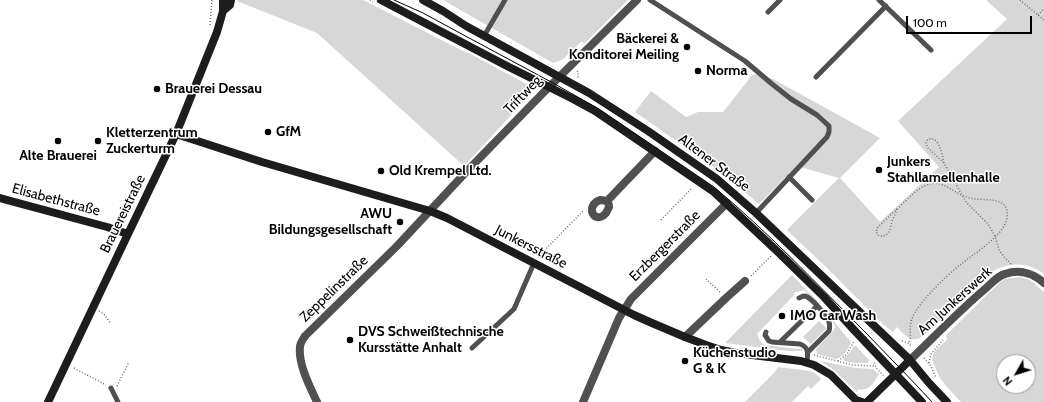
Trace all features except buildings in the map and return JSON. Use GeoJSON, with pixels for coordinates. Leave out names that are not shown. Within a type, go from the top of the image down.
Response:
{"type":"FeatureCollection","features":[{"type":"Feature","properties":{"kind":"street","name":"Brauereistraße"},"geometry":{"type":"LineString","coordinates":[[48,402],[176,134],[217,32],[223,11],[223,0]]}},
{"type":"Feature","properties":{"kind":"street","name":"Brauereistraße"},"geometry":{"type":"LineString","coordinates":[[223,11],[230,5],[231,0]]}},
{"type":"Feature","properties":{"kind":"street","name":"Altener Straße"},"geometry":{"type":"LineString","coordinates":[[381,0],[596,111],[714,192],[824,297],[922,402]]}},
{"type":"Feature","properties":{"kind":"street","name":"Altener Straße"},"geometry":{"type":"LineString","coordinates":[[423,0],[466,26],[589,93],[717,179],[899,344],[929,383],[947,402]]}},
{"type":"Feature","properties":{"kind":"street","name":"Triftweg"},"geometry":{"type":"LineString","coordinates":[[430,211],[550,86],[637,0]]}},
{"type":"Feature","properties":{"kind":"street","name":"Junkersstraße"},"geometry":{"type":"LineString","coordinates":[[176,134],[262,162],[430,211],[447,218],[652,324],[706,345],[736,353],[808,356],[819,367],[831,375],[856,400],[862,402]]}},
{"type":"Feature","properties":{"kind":"street"},"geometry":{"type":"LineString","coordinates":[[606,201],[609,204],[609,208],[604,215],[597,217],[594,215],[592,212],[593,205],[597,201],[606,201],[655,152]]}},
{"type":"Feature","properties":{"kind":"street","name":"Elisabethstraße"},"geometry":{"type":"LineString","coordinates":[[0,198],[128,234]]}},
{"type":"Feature","properties":{"kind":"street","name":"Erzbergerstraße"},"geometry":{"type":"LineString","coordinates":[[583,402],[623,309],[632,298],[727,203]]}},
{"type":"Feature","properties":{"kind":"street","name":"Zeppelinstraße"},"geometry":{"type":"LineString","coordinates":[[317,402],[301,363],[300,346],[302,340],[309,331],[397,246],[430,211]]}},
{"type":"Feature","properties":{"kind":"street"},"geometry":{"type":"LineString","coordinates":[[1020,272],[1031,274],[1044,283]]}},
{"type":"Feature","properties":{"kind":"street","name":"Am Junkerswerk"},"geometry":{"type":"LineString","coordinates":[[910,360],[976,297],[1003,274],[1020,272]]}},
{"type":"Feature","properties":{"kind":"street"},"geometry":{"type":"LineString","coordinates":[[685,337],[745,281]]}},
{"type":"Feature","properties":{"kind":"street"},"geometry":{"type":"LineString","coordinates":[[867,402],[910,360]]}},
{"type":"Feature","properties":{"kind":"lane"},"geometry":{"type":"LineString","coordinates":[[484,36],[505,0]]}},
{"type":"Feature","properties":{"kind":"lane"},"geometry":{"type":"LineString","coordinates":[[650,0],[745,60],[772,84],[817,115],[829,126],[827,137],[756,213]]}},
{"type":"Feature","properties":{"kind":"lane"},"geometry":{"type":"LineString","coordinates":[[768,12],[780,0]]}},
{"type":"Feature","properties":{"kind":"lane"},"geometry":{"type":"LineString","coordinates":[[879,0],[931,50]]}},
{"type":"Feature","properties":{"kind":"lane"},"geometry":{"type":"LineString","coordinates":[[816,77],[886,6]]}},
{"type":"Feature","properties":{"kind":"lane"},"geometry":{"type":"LineString","coordinates":[[789,178],[812,200]]}},
{"type":"Feature","properties":{"kind":"lane"},"geometry":{"type":"LineString","coordinates":[[472,348],[514,309],[534,263]]}},
{"type":"Feature","properties":{"kind":"lane"},"geometry":{"type":"LineString","coordinates":[[799,298],[804,296],[807,297],[817,306],[829,322],[830,326],[829,331],[808,356]]}},
{"type":"Feature","properties":{"kind":"lane"},"geometry":{"type":"LineString","coordinates":[[780,342],[817,306]]}},
{"type":"Feature","properties":{"kind":"lane"},"geometry":{"type":"LineString","coordinates":[[766,332],[765,335],[769,341],[772,342],[803,344],[806,347],[808,356]]}},
{"type":"Feature","properties":{"kind":"lane"},"geometry":{"type":"LineString","coordinates":[[112,390],[118,402]]}},
{"type":"Feature","properties":{"kind":"path"},"geometry":{"type":"LineString","coordinates":[[210,27],[212,0]]}},
{"type":"Feature","properties":{"kind":"path"},"geometry":{"type":"LineString","coordinates":[[1020,0],[1044,20]]}},
{"type":"Feature","properties":{"kind":"path"},"geometry":{"type":"LineString","coordinates":[[1038,15],[1044,9]]}},
{"type":"Feature","properties":{"kind":"path"},"geometry":{"type":"LineString","coordinates":[[944,163],[927,147],[926,143],[928,140],[932,138],[936,140],[944,163],[961,194],[969,206],[988,224],[995,236],[1001,254],[1020,272]]}},
{"type":"Feature","properties":{"kind":"path"},"geometry":{"type":"LineString","coordinates":[[662,220],[698,181]]}},
{"type":"Feature","properties":{"kind":"path"},"geometry":{"type":"LineString","coordinates":[[897,209],[888,234],[884,237],[879,236],[876,232],[878,227],[897,209],[921,188],[934,183],[944,184],[961,194],[977,200],[1000,201],[1004,205],[1007,217],[1001,230],[985,246],[960,264],[929,296],[912,318],[910,340],[908,343]]}},
{"type":"Feature","properties":{"kind":"path"},"geometry":{"type":"LineString","coordinates":[[534,263],[540,254],[584,209],[592,208]]}},
{"type":"Feature","properties":{"kind":"path"},"geometry":{"type":"LineString","coordinates":[[745,281],[777,251]]}},
{"type":"Feature","properties":{"kind":"path"},"geometry":{"type":"LineString","coordinates":[[706,279],[726,298]]}},
{"type":"Feature","properties":{"kind":"path"},"geometry":{"type":"LineString","coordinates":[[93,308],[104,314],[111,324]]}},
{"type":"Feature","properties":{"kind":"path"},"geometry":{"type":"LineString","coordinates":[[838,362],[847,354],[854,341],[858,345]]}},
{"type":"Feature","properties":{"kind":"path"},"geometry":{"type":"LineString","coordinates":[[929,363],[931,354],[943,341]]}},
{"type":"Feature","properties":{"kind":"path"},"geometry":{"type":"LineString","coordinates":[[808,356],[853,365],[875,366],[883,360]]}},
{"type":"Feature","properties":{"kind":"path"},"geometry":{"type":"LineString","coordinates":[[67,364],[112,390],[129,362]]}},
{"type":"Feature","properties":{"kind":"path"},"geometry":{"type":"LineString","coordinates":[[873,362],[877,369],[890,380]]}},
{"type":"Feature","properties":{"kind":"shaded area"},"geometry":{"type":"Polygon","coordinates":[[[363,0],[467,52],[530,86],[529,96],[464,166],[317,33],[237,1],[363,0]]]}},
{"type":"Feature","properties":{"kind":"shaded area"},"geometry":{"type":"Polygon","coordinates":[[[443,0],[628,0],[584,44],[582,41],[562,60],[553,63],[443,0]]]}},
{"type":"Feature","properties":{"kind":"shaded area"},"geometry":{"type":"Polygon","coordinates":[[[986,0],[1044,0],[1044,274],[1037,269],[1022,265],[1014,264],[999,268],[985,276],[924,336],[919,338],[909,338],[897,327],[893,332],[884,325],[787,230],[839,178],[797,166],[759,204],[721,172],[635,112],[651,91],[686,117],[698,112],[723,112],[753,74],[773,79],[880,138],[840,178],[880,222],[939,167],[898,121],[1007,19],[986,0]]]}},
{"type":"Feature","properties":{"kind":"shaded area"},"geometry":{"type":"Polygon","coordinates":[[[792,275],[816,300],[851,342],[844,354],[836,359],[817,354],[816,349],[834,330],[835,327],[816,302],[804,290],[794,293],[795,294],[757,334],[760,341],[764,345],[798,349],[803,348],[802,351],[788,351],[725,343],[792,275]]]}},
{"type":"Feature","properties":{"kind":"shaded area"},"geometry":{"type":"Polygon","coordinates":[[[1020,277],[1030,280],[1044,292],[1044,402],[961,402],[940,378],[932,360],[933,354],[947,340],[946,335],[999,283],[1005,279],[1020,277]]]}},
{"type":"Feature","properties":{"kind":"shaded area"},"geometry":{"type":"Polygon","coordinates":[[[819,321],[826,329],[811,344],[803,337],[819,321]]]}},
{"type":"Feature","properties":{"kind":"shaded area"},"geometry":{"type":"Polygon","coordinates":[[[854,346],[856,346],[869,360],[868,363],[844,361],[843,359],[854,346]]]}},
{"type":"Feature","properties":{"kind":"shaded area"},"geometry":{"type":"Polygon","coordinates":[[[820,361],[856,368],[873,369],[879,374],[869,388],[862,390],[858,389],[857,392],[833,369],[820,361]]]}},
{"type":"Feature","properties":{"kind":"shaded area"},"geometry":{"type":"Polygon","coordinates":[[[778,367],[810,371],[815,373],[821,379],[811,389],[808,386],[792,402],[745,402],[774,373],[778,367]]]}},
{"type":"Feature","properties":{"kind":"tram line"},"geometry":{"type":"LineString","coordinates":[[394,0],[423,13],[599,109],[714,187],[754,222],[792,259],[932,402]]}},
{"type":"Feature","properties":{"kind":"place","name":"Bäckerei & Konditorei Meiling"},"geometry":{"type":"Point","coordinates":[687,47]}},
{"type":"Feature","properties":{"kind":"place","name":"Norma"},"geometry":{"type":"Point","coordinates":[698,71]}},
{"type":"Feature","properties":{"kind":"place","name":"Brauerei Dessau"},"geometry":{"type":"Point","coordinates":[157,89]}},
{"type":"Feature","properties":{"kind":"place","name":"GfM"},"geometry":{"type":"Point","coordinates":[268,132]}},
{"type":"Feature","properties":{"kind":"place","name":"Alte Brauerei"},"geometry":{"type":"Point","coordinates":[58,141]}},
{"type":"Feature","properties":{"kind":"place","name":"Kletterzentrum Zuckerturm"},"geometry":{"type":"Point","coordinates":[98,141]}},
{"type":"Feature","properties":{"kind":"place","name":"Junkers Stahllamellenhalle"},"geometry":{"type":"Point","coordinates":[879,170]}},
{"type":"Feature","properties":{"kind":"place","name":"Old Krempel Ltd."},"geometry":{"type":"Point","coordinates":[381,171]}},
{"type":"Feature","properties":{"kind":"place","name":"AWU Bildungsgesellschaft"},"geometry":{"type":"Point","coordinates":[400,222]}},
{"type":"Feature","properties":{"kind":"place","name":"IMO Car Wash"},"geometry":{"type":"Point","coordinates":[782,316]}},
{"type":"Feature","properties":{"kind":"place","name":"DVS Schweißtechnische Kursstätte Anhalt"},"geometry":{"type":"Point","coordinates":[350,340]}},
{"type":"Feature","properties":{"kind":"place","name":"Küchenstudio G & K"},"geometry":{"type":"Point","coordinates":[685,361]}}]}
